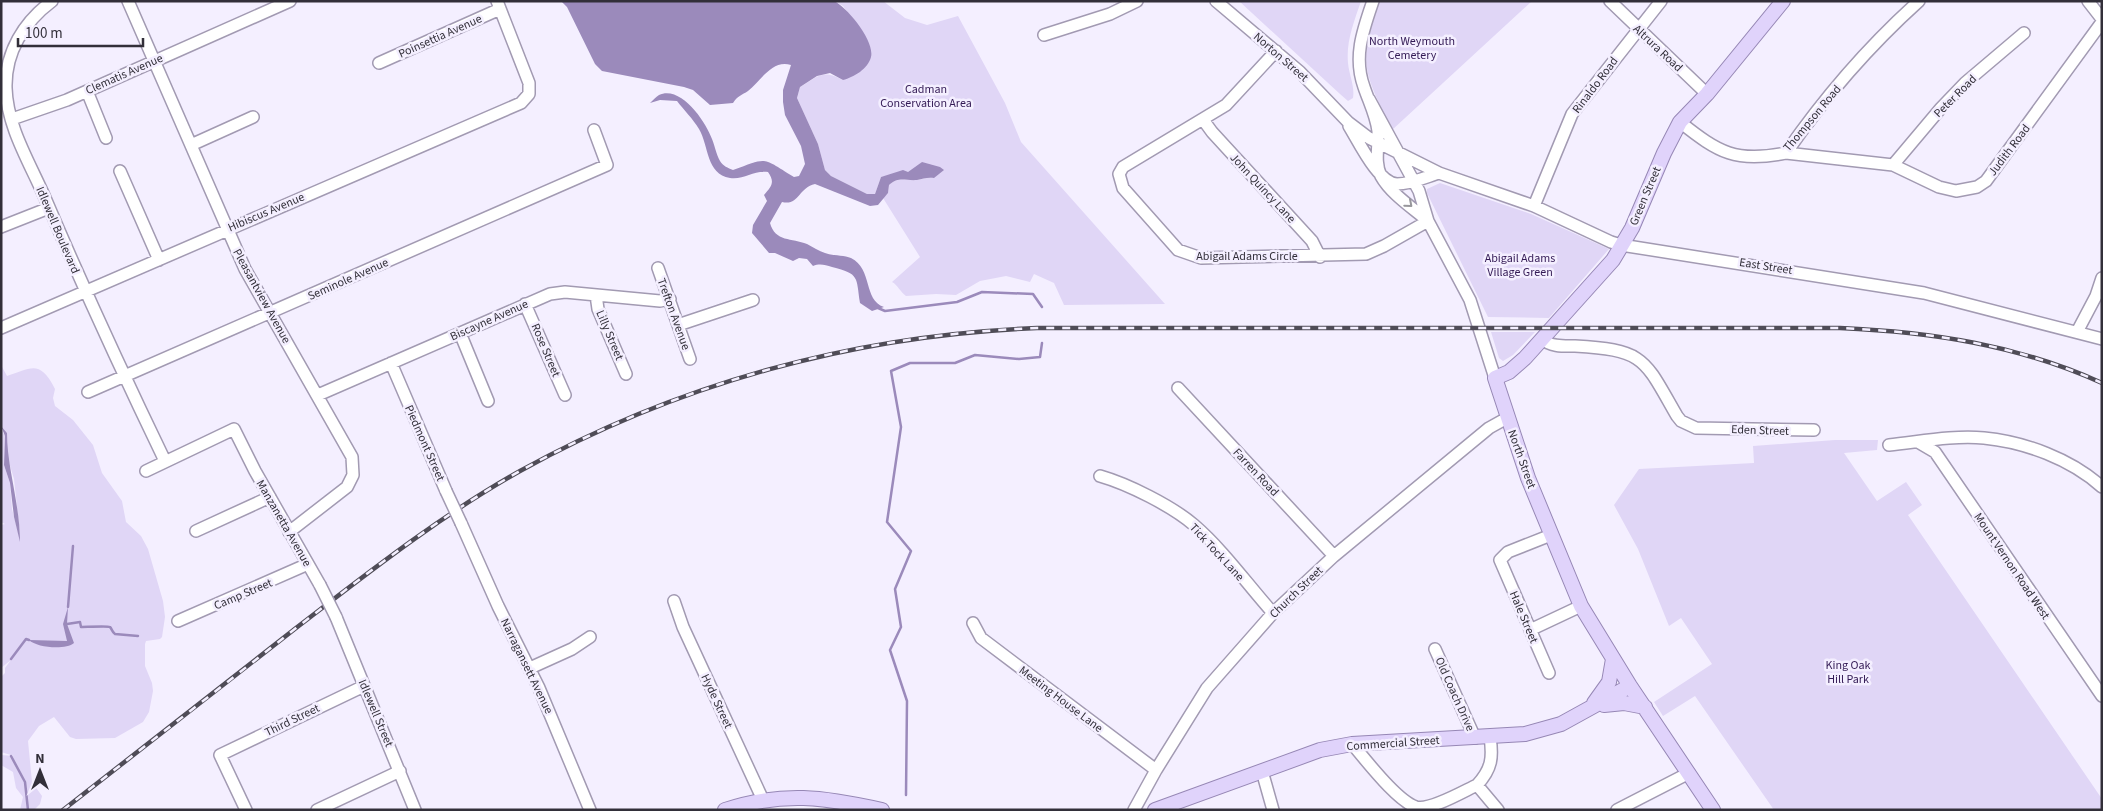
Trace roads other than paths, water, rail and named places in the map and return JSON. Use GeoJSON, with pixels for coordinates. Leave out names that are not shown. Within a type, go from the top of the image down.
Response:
{"type":"FeatureCollection","features":[{"type":"Feature","properties":{"kind":"main road","name":"Green Street"},"geometry":{"type":"LineString","coordinates":[[1495,378],[1515,366],[1542,339],[1613,260],[1632,228],[1664,153],[1680,122],[1707,94],[1783,1]]}},
{"type":"Feature","properties":{"kind":"main road","name":"North Street"},"geometry":{"type":"LineString","coordinates":[[1495,378],[1528,478],[1581,606],[1631,688]]}},
{"type":"Feature","properties":{"kind":"main road"},"geometry":{"type":"LineString","coordinates":[[1593,706],[1609,682],[1613,659]]}},
{"type":"Feature","properties":{"kind":"main road"},"geometry":{"type":"LineString","coordinates":[[1631,688],[1713,810]]}},
{"type":"Feature","properties":{"kind":"main road","name":"Commercial Street"},"geometry":{"type":"LineString","coordinates":[[1155,810],[1320,750],[1352,744],[1525,734],[1561,724],[1631,688]]}},
{"type":"Feature","properties":{"kind":"main road"},"geometry":{"type":"LineString","coordinates":[[1593,706],[1624,703],[1645,707]]}},
{"type":"Feature","properties":{"kind":"main road"},"geometry":{"type":"LineString","coordinates":[[725,810],[764,800],[807,796],[882,810]]}},
{"type":"Feature","properties":{"kind":"street","name":"Idlewell Boulevard"},"geometry":{"type":"LineString","coordinates":[[52,1],[27,23],[11,55],[6,89],[12,119],[85,292],[165,460]]}},
{"type":"Feature","properties":{"kind":"street","name":"Pleasantview Avenue"},"geometry":{"type":"LineString","coordinates":[[128,1],[227,229],[270,313],[351,453],[353,475],[343,490],[289,532]]}},
{"type":"Feature","properties":{"kind":"street","name":"Clematis Avenue"},"geometry":{"type":"LineString","coordinates":[[12,119],[87,91],[290,1]]}},
{"type":"Feature","properties":{"kind":"street"},"geometry":{"type":"LineString","coordinates":[[1044,35],[1110,14],[1137,1]]}},
{"type":"Feature","properties":{"kind":"street","name":"Norton Street"},"geometry":{"type":"LineString","coordinates":[[1216,1],[1310,82],[1342,117],[1358,131],[1397,151]]}},
{"type":"Feature","properties":{"kind":"street","name":"North Street"},"geometry":{"type":"LineString","coordinates":[[1373,1],[1362,34],[1359,51],[1361,75],[1376,122],[1378,142],[1377,163],[1381,176],[1394,191],[1428,221]]}},
{"type":"Feature","properties":{"kind":"street","name":"Altrura Road"},"geometry":{"type":"LineString","coordinates":[[1610,1],[1707,94]]}},
{"type":"Feature","properties":{"kind":"street","name":"Rinaldo Road"},"geometry":{"type":"LineString","coordinates":[[1534,206],[1572,114],[1661,1]]}},
{"type":"Feature","properties":{"kind":"street","name":"Thompson Road"},"geometry":{"type":"LineString","coordinates":[[1680,122],[1705,142],[1730,154],[1745,158],[1761,158],[1786,153],[1803,128],[1859,61],[1919,1]]}},
{"type":"Feature","properties":{"kind":"street"},"geometry":{"type":"LineString","coordinates":[[2088,1],[2102,21]]}},
{"type":"Feature","properties":{"kind":"street","name":"Poinsettia Avenue"},"geometry":{"type":"LineString","coordinates":[[380,63],[499,5]]}},
{"type":"Feature","properties":{"kind":"street","name":"Hibiscus Avenue"},"geometry":{"type":"LineString","coordinates":[[1,328],[517,105],[529,94],[528,79],[499,5]]}},
{"type":"Feature","properties":{"kind":"street","name":"Judith Road"},"geometry":{"type":"LineString","coordinates":[[1786,153],[1893,165],[1939,187],[1956,191],[1969,190],[1983,184],[2102,21]]}},
{"type":"Feature","properties":{"kind":"street","name":"Peter Road"},"geometry":{"type":"LineString","coordinates":[[1893,165],[1959,89],[2024,33]]}},
{"type":"Feature","properties":{"kind":"street","name":"Abigail Adams Circle"},"geometry":{"type":"LineString","coordinates":[[1276,52],[1226,105],[1204,121],[1123,167],[1119,174],[1124,188],[1178,250],[1192,256],[1366,254],[1428,221]]}},
{"type":"Feature","properties":{"kind":"street"},"geometry":{"type":"LineString","coordinates":[[87,91],[106,138]]}},
{"type":"Feature","properties":{"kind":"street","name":"North Street"},"geometry":{"type":"LineString","coordinates":[[1368,99],[1413,180],[1424,202],[1428,221],[1474,308],[1495,378]]}},
{"type":"Feature","properties":{"kind":"street"},"geometry":{"type":"LineString","coordinates":[[190,145],[253,117]]}},
{"type":"Feature","properties":{"kind":"street","name":"Norton Street"},"geometry":{"type":"LineString","coordinates":[[1342,117],[1381,176]]}},
{"type":"Feature","properties":{"kind":"street","name":"John Quincy Lane"},"geometry":{"type":"LineString","coordinates":[[1204,121],[1312,241],[1320,256]]}},
{"type":"Feature","properties":{"kind":"street","name":"Seminole Avenue"},"geometry":{"type":"LineString","coordinates":[[88,392],[607,165],[594,130]]}},
{"type":"Feature","properties":{"kind":"street","name":"East Street"},"geometry":{"type":"LineString","coordinates":[[1397,151],[1439,173],[1534,206],[1621,245],[1924,293],[2102,339]]}},
{"type":"Feature","properties":{"kind":"street"},"geometry":{"type":"LineString","coordinates":[[120,171],[159,260]]}},
{"type":"Feature","properties":{"kind":"street"},"geometry":{"type":"LineString","coordinates":[[1381,176],[1394,183],[1439,173]]}},
{"type":"Feature","properties":{"kind":"street"},"geometry":{"type":"LineString","coordinates":[[1,227],[49,208]]}},
{"type":"Feature","properties":{"kind":"street","name":"Trefton Avenue"},"geometry":{"type":"LineString","coordinates":[[658,268],[690,359]]}},
{"type":"Feature","properties":{"kind":"street"},"geometry":{"type":"LineString","coordinates":[[2077,332],[2096,296],[2102,278]]}},
{"type":"Feature","properties":{"kind":"street","name":"Biscayne Avenue"},"geometry":{"type":"LineString","coordinates":[[318,395],[554,293],[660,301],[670,299]]}},
{"type":"Feature","properties":{"kind":"street","name":"Lilly Street"},"geometry":{"type":"LineString","coordinates":[[596,295],[602,318],[626,374]]}},
{"type":"Feature","properties":{"kind":"street"},"geometry":{"type":"LineString","coordinates":[[678,325],[753,300]]}},
{"type":"Feature","properties":{"kind":"street","name":"Rose Street"},"geometry":{"type":"LineString","coordinates":[[525,304],[565,395]]}},
{"type":"Feature","properties":{"kind":"street"},"geometry":{"type":"LineString","coordinates":[[460,333],[488,401]]}},
{"type":"Feature","properties":{"kind":"street","name":"Eden Street"},"geometry":{"type":"LineString","coordinates":[[1542,339],[1555,345],[1616,350],[1638,359],[1653,372],[1681,421],[1705,429],[1814,430]]}},
{"type":"Feature","properties":{"kind":"street","name":"Piedmont Street"},"geometry":{"type":"LineString","coordinates":[[391,363],[461,523]]}},
{"type":"Feature","properties":{"kind":"street","name":"Farren Road"},"geometry":{"type":"LineString","coordinates":[[1178,388],[1334,556]]}},
{"type":"Feature","properties":{"kind":"street","name":"Church Street"},"geometry":{"type":"LineString","coordinates":[[1134,810],[1156,770],[1207,688],[1273,613],[1334,556],[1489,428],[1507,418]]}},
{"type":"Feature","properties":{"kind":"street","name":"Manzanetta Avenue"},"geometry":{"type":"LineString","coordinates":[[165,460],[234,429],[336,617]]}},
{"type":"Feature","properties":{"kind":"street"},"geometry":{"type":"LineString","coordinates":[[1889,445],[1983,438],[2016,444],[2068,464],[2092,478],[2102,487]]}},
{"type":"Feature","properties":{"kind":"street","name":"Mount Vernon Road West"},"geometry":{"type":"LineString","coordinates":[[1918,442],[1935,452],[2102,696]]}},
{"type":"Feature","properties":{"kind":"street"},"geometry":{"type":"LineString","coordinates":[[146,471],[165,460]]}},
{"type":"Feature","properties":{"kind":"street","name":"Tick Tock Lane"},"geometry":{"type":"LineString","coordinates":[[1100,476],[1152,498],[1193,524],[1226,558],[1273,613]]}},
{"type":"Feature","properties":{"kind":"street"},"geometry":{"type":"LineString","coordinates":[[196,531],[270,497]]}},
{"type":"Feature","properties":{"kind":"street","name":"Narragansett Avenue"},"geometry":{"type":"LineString","coordinates":[[461,523],[495,601],[530,668],[590,810]]}},
{"type":"Feature","properties":{"kind":"street","name":"Hale Street"},"geometry":{"type":"LineString","coordinates":[[1549,673],[1500,560],[1508,552],[1551,535]]}},
{"type":"Feature","properties":{"kind":"street","name":"Camp Street"},"geometry":{"type":"LineString","coordinates":[[178,621],[308,564]]}},
{"type":"Feature","properties":{"kind":"street","name":"Hyde Street"},"geometry":{"type":"LineString","coordinates":[[674,601],[683,627],[764,800]]}},
{"type":"Feature","properties":{"kind":"street"},"geometry":{"type":"LineString","coordinates":[[1530,630],[1581,606]]}},
{"type":"Feature","properties":{"kind":"street","name":"Idlewell Street"},"geometry":{"type":"LineString","coordinates":[[336,617],[415,810]]}},
{"type":"Feature","properties":{"kind":"street","name":"Meeting House Lane"},"geometry":{"type":"LineString","coordinates":[[973,623],[981,638],[1156,770]]}},
{"type":"Feature","properties":{"kind":"street"},"geometry":{"type":"LineString","coordinates":[[530,668],[572,649],[590,637]]}},
{"type":"Feature","properties":{"kind":"street","name":"Old Coach Drive"},"geometry":{"type":"LineString","coordinates":[[1436,649],[1475,738]]}},
{"type":"Feature","properties":{"kind":"street","name":"Third Street"},"geometry":{"type":"LineString","coordinates":[[246,810],[220,755],[364,686]]}},
{"type":"Feature","properties":{"kind":"street"},"geometry":{"type":"LineString","coordinates":[[1352,744],[1397,793],[1416,807],[1427,807],[1477,784],[1491,766],[1493,755],[1490,737]]}},
{"type":"Feature","properties":{"kind":"street"},"geometry":{"type":"LineString","coordinates":[[317,810],[400,771]]}},
{"type":"Feature","properties":{"kind":"street"},"geometry":{"type":"LineString","coordinates":[[1262,771],[1273,810]]}},
{"type":"Feature","properties":{"kind":"street"},"geometry":{"type":"LineString","coordinates":[[1617,810],[1689,773]]}},
{"type":"Feature","properties":{"kind":"street"},"geometry":{"type":"LineString","coordinates":[[1477,784],[1498,810]]}},
{"type":"Feature","properties":{"kind":"waterway"},"geometry":{"type":"LineString","coordinates":[[878,308],[885,311],[957,302],[982,292],[1033,294],[1042,307]]}},
{"type":"Feature","properties":{"kind":"waterway"},"geometry":{"type":"LineString","coordinates":[[906,795],[907,701],[890,650],[901,627],[895,589],[911,551],[887,522],[901,427],[891,371],[910,363],[955,363],[975,355],[1019,359],[1040,357],[1042,343]]}},
{"type":"Feature","properties":{"kind":"waterway"},"geometry":{"type":"LineString","coordinates":[[68,607],[73,546]]}},
{"type":"Feature","properties":{"kind":"waterway"},"geometry":{"type":"LineString","coordinates":[[67,624],[80,622],[81,627],[110,627],[115,634],[138,636]]}},
{"type":"Feature","properties":{"kind":"waterway"},"geometry":{"type":"LineString","coordinates":[[11,659],[26,639],[29,640]]}},
{"type":"Feature","properties":{"kind":"waterway"},"geometry":{"type":"LineString","coordinates":[[11,756],[25,782],[28,810]]}},
{"type":"Feature","properties":{"kind":"railway"},"geometry":{"type":"LineString","coordinates":[[63,810],[378,566],[490,488],[580,440],[642,413],[705,389],[770,369],[835,353],[902,341],[969,333],[1037,328],[1840,328],[1908,333],[1974,343],[2039,359],[2102,383]]}},
{"type":"Feature","properties":{"kind":"park label","name":"North Weymouth Cemetery"},"geometry":{"type":"Point","coordinates":[1412,48]}},
{"type":"Feature","properties":{"kind":"park label","name":"Cadman Conservation Area"},"geometry":{"type":"Point","coordinates":[926,96]}},
{"type":"Feature","properties":{"kind":"park label","name":"Abigail Adams Village Green"},"geometry":{"type":"Point","coordinates":[1520,265]}},
{"type":"Feature","properties":{"kind":"park label","name":"King Oak Hill Park"},"geometry":{"type":"Point","coordinates":[1848,672]}}]}
